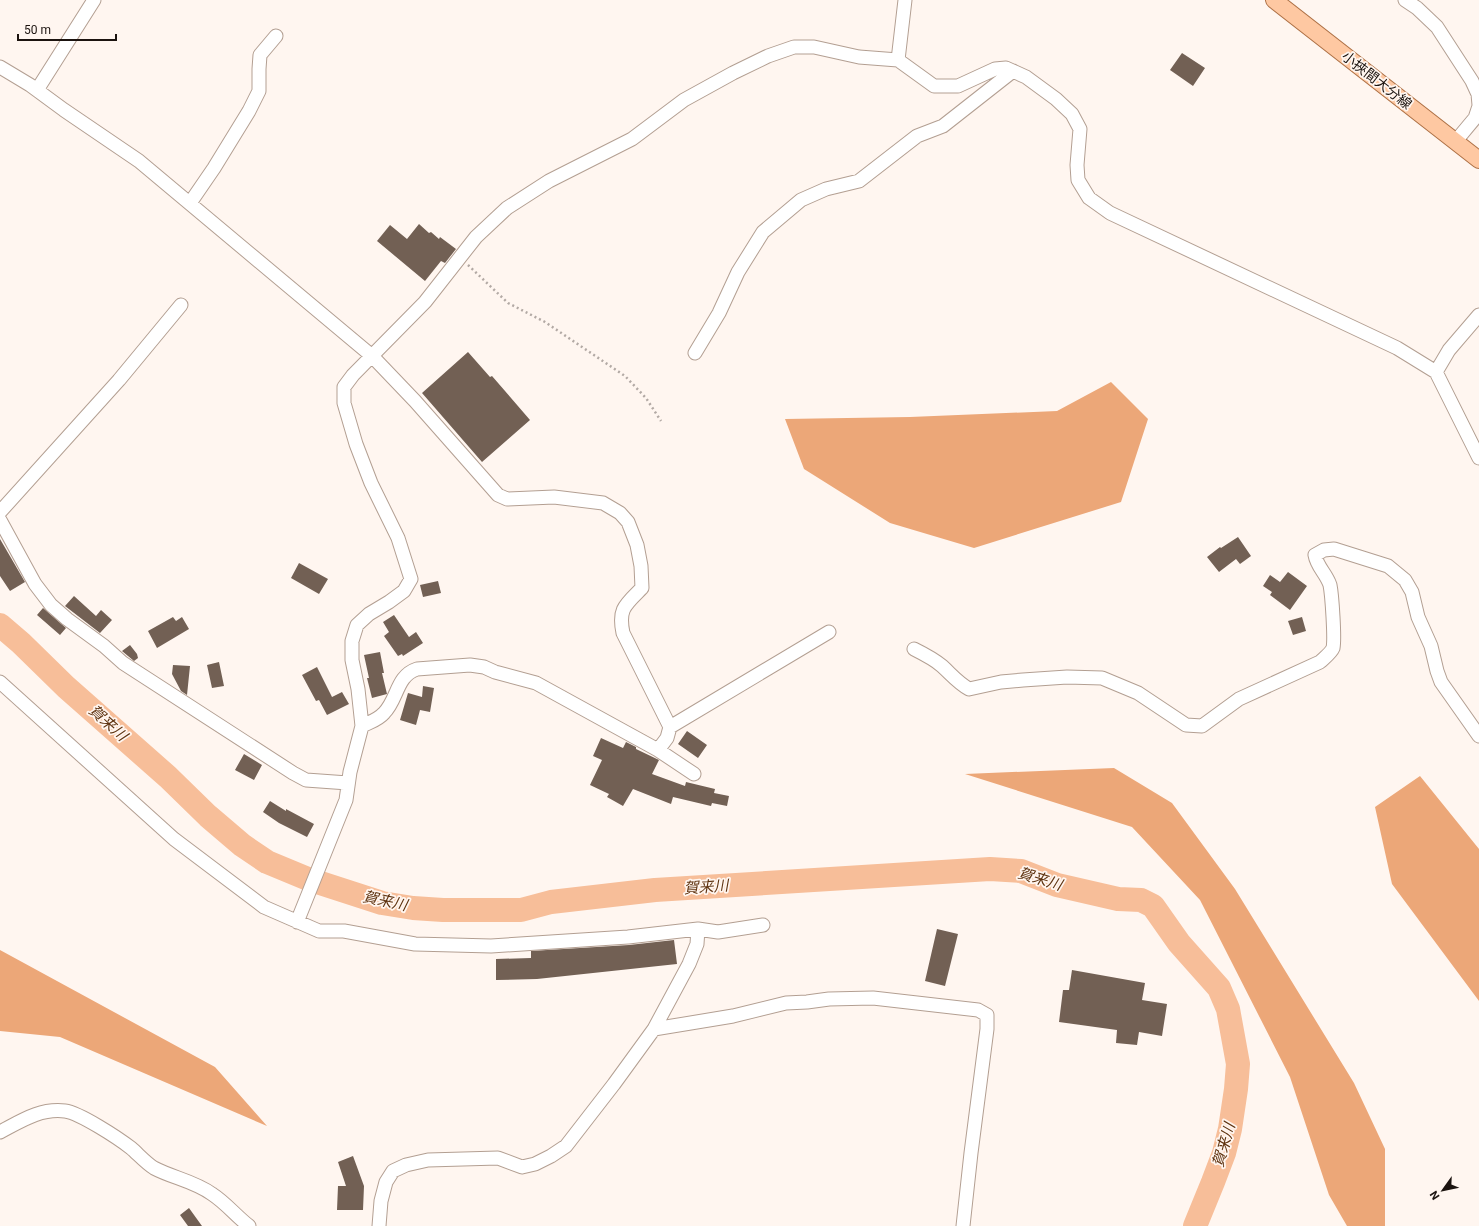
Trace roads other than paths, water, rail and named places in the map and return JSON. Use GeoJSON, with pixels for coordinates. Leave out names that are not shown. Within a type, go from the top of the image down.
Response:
{"type":"FeatureCollection","features":[{"type":"Feature","properties":{"kind":"main road","name":"小挾間大分線"},"geometry":{"type":"LineString","coordinates":[[1274,0],[1479,160]]}},
{"type":"Feature","properties":{"kind":"street"},"geometry":{"type":"LineString","coordinates":[[37,90],[94,0]]}},
{"type":"Feature","properties":{"kind":"street"},"geometry":{"type":"LineString","coordinates":[[898,60],[905,0]]}},
{"type":"Feature","properties":{"kind":"street"},"geometry":{"type":"LineString","coordinates":[[1405,0],[1417,8],[1437,27],[1472,81],[1478,94],[1478,112],[1455,142]]}},
{"type":"Feature","properties":{"kind":"street"},"geometry":{"type":"LineString","coordinates":[[190,203],[214,168],[256,98],[259,91],[260,55],[276,36]]}},
{"type":"Feature","properties":{"kind":"street"},"geometry":{"type":"LineString","coordinates":[[297,922],[346,800],[348,783],[362,726],[358,688],[352,660],[352,641],[357,625],[368,614],[404,591],[411,579],[398,538],[372,483],[356,444],[344,403],[344,387],[353,375],[425,302],[476,237],[507,208],[549,181],[632,139],[684,100],[768,56],[794,47],[814,47],[858,57],[898,60],[934,86],[958,86],[995,69],[1006,68],[1026,77],[1072,114],[1080,128],[1077,165],[1078,180],[1089,198],[1110,212],[1398,348],[1436,372],[1479,458]]}},
{"type":"Feature","properties":{"kind":"street"},"geometry":{"type":"LineString","coordinates":[[0,67],[37,90],[64,110],[139,160],[372,356],[420,407],[498,495],[507,499],[554,497],[603,503],[620,514],[628,522],[637,545],[641,566],[642,588],[624,607],[620,620],[623,634],[670,727],[667,738],[658,750]]}},
{"type":"Feature","properties":{"kind":"street"},"geometry":{"type":"LineString","coordinates":[[695,353],[719,313],[738,272],[763,232],[801,200],[826,189],[859,181],[917,136],[943,126],[1013,71]]}},
{"type":"Feature","properties":{"kind":"street"},"geometry":{"type":"LineString","coordinates":[[0,512],[119,380],[181,305]]}},
{"type":"Feature","properties":{"kind":"street"},"geometry":{"type":"LineString","coordinates":[[1436,372],[1449,350],[1479,315]]}},
{"type":"Feature","properties":{"kind":"street"},"geometry":{"type":"LineString","coordinates":[[0,520],[35,584],[51,605],[67,620],[104,646],[123,663],[292,773],[306,780],[348,783]]}},
{"type":"Feature","properties":{"kind":"street"},"geometry":{"type":"LineString","coordinates":[[914,649],[936,662],[957,682],[969,689],[1001,682],[1023,680],[1102,678],[1138,693],[1186,725],[1202,726],[1239,699],[1320,662],[1333,648],[1333,621],[1330,586],[1324,572],[1316,563],[1315,555],[1324,550],[1334,549],[1388,566],[1405,580],[1412,592],[1418,617],[1431,646],[1441,682],[1479,736]]}},
{"type":"Feature","properties":{"kind":"street"},"geometry":{"type":"LineString","coordinates":[[670,727],[829,632]]}},
{"type":"Feature","properties":{"kind":"street"},"geometry":{"type":"LineString","coordinates":[[362,726],[376,720],[384,714],[404,677],[410,672],[417,669],[470,665],[484,667],[495,672],[536,683],[658,750],[694,774]]}},
{"type":"Feature","properties":{"kind":"street"},"geometry":{"type":"LineString","coordinates":[[0,682],[174,839],[264,907],[319,931],[344,931],[415,944],[484,946],[628,937],[698,929],[718,932],[762,925]]}},
{"type":"Feature","properties":{"kind":"street"},"geometry":{"type":"LineString","coordinates":[[379,1226],[381,1201],[386,1182],[393,1172],[406,1165],[428,1160],[498,1158],[522,1167],[535,1164],[566,1146],[654,1029],[689,964],[698,944],[698,929]]}},
{"type":"Feature","properties":{"kind":"street"},"geometry":{"type":"LineString","coordinates":[[654,1029],[733,1016],[786,1003],[829,999],[873,998],[978,1010],[987,1015],[987,1029],[963,1226]]}},
{"type":"Feature","properties":{"kind":"street"},"geometry":{"type":"LineString","coordinates":[[0,1132],[33,1114],[51,1110],[67,1111],[85,1118],[104,1130],[129,1147],[153,1167],[191,1182],[213,1194],[249,1226]]}},
{"type":"Feature","properties":{"kind":"waterway","name":"賀来川"},"geometry":{"type":"LineString","coordinates":[[0,625],[21,643],[66,687],[242,845],[267,862],[308,879],[382,903],[413,908],[443,910],[521,910],[551,902],[655,890],[990,869],[1021,871],[1057,885],[1118,899],[1141,900],[1153,906],[1179,943],[1219,988],[1228,1009],[1238,1064],[1230,1129],[1224,1153],[1195,1226]]}}]}
